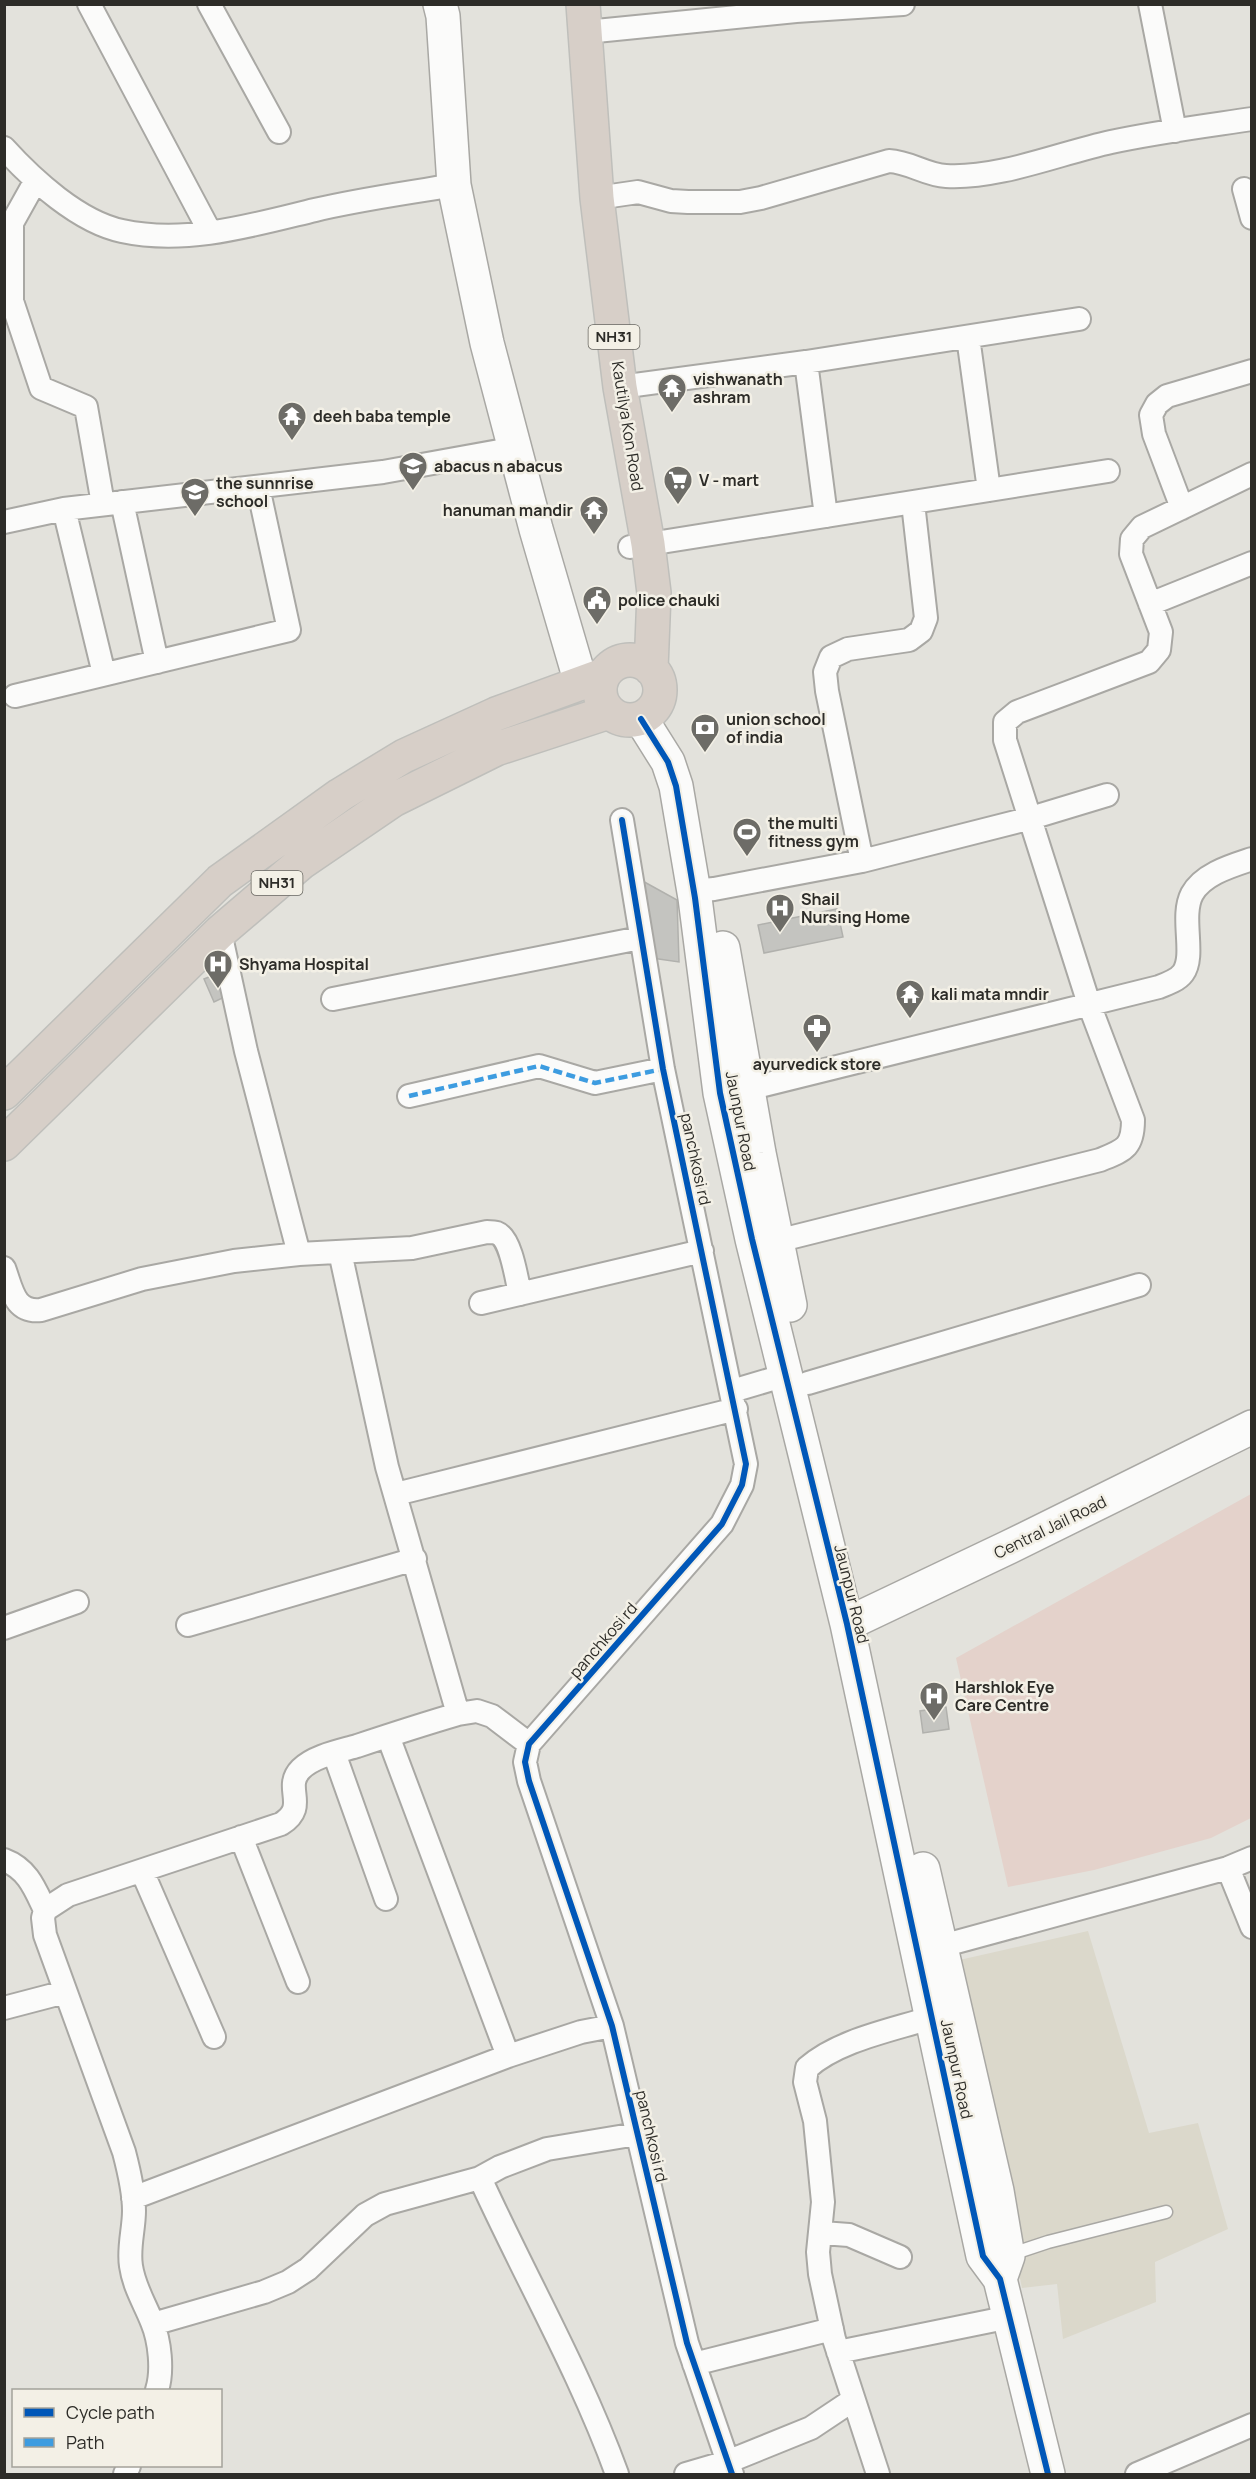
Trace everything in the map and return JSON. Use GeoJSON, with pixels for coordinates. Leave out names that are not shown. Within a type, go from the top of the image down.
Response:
{"type":"FeatureCollection","features":[{"type":"Feature","properties":{"kind":"highway","name":"Kautilya Kon Road"},"geometry":{"type":"LineString","coordinates":[[563,4],[579,201],[603,390],[639,546]]}},
{"type":"Feature","properties":{"kind":"highway","name":"Kautilya Kon Road"},"geometry":{"type":"LineString","coordinates":[[585,18],[597,198],[639,546],[636,630],[616,672]]}},
{"type":"Feature","properties":{"kind":"highway","name":"NH31"},"geometry":{"type":"LineString","coordinates":[[4,1144],[220,932],[302,862],[393,800],[496,749],[609,712],[601,699],[600,683],[616,672]]}},
{"type":"Feature","properties":{"kind":"highway","name":"NH31"},"geometry":{"type":"LineString","coordinates":[[4,1093],[220,881],[340,795],[404,756],[496,714],[616,672],[660,689],[649,711]]}},
{"type":"Feature","properties":{"kind":"highway"},"geometry":{"type":"LineString","coordinates":[[609,712],[626,721],[649,711]]}},
{"type":"Feature","properties":{"kind":"street"},"geometry":{"type":"LineString","coordinates":[[209,4],[279,132]]}},
{"type":"Feature","properties":{"kind":"street"},"geometry":{"type":"LineString","coordinates":[[440,4],[443,16],[454,185],[487,343],[536,529],[616,672]]}},
{"type":"Feature","properties":{"kind":"street"},"geometry":{"type":"LineString","coordinates":[[585,18],[796,11],[903,4]]}},
{"type":"Feature","properties":{"kind":"street"},"geometry":{"type":"LineString","coordinates":[[1150,4],[1174,131]]}},
{"type":"Feature","properties":{"kind":"street"},"geometry":{"type":"LineString","coordinates":[[97,7],[210,232]]}},
{"type":"Feature","properties":{"kind":"street"},"geometry":{"type":"LineString","coordinates":[[597,198],[638,192],[679,201],[740,202],[889,161],[902,161],[930,174],[947,176],[979,173],[1011,168],[1113,142],[1251,119]]}},
{"type":"Feature","properties":{"kind":"street"},"geometry":{"type":"LineString","coordinates":[[4,148],[36,180],[78,212],[120,231],[156,236],[210,232],[357,201],[454,185]]}},
{"type":"Feature","properties":{"kind":"street"},"geometry":{"type":"LineString","coordinates":[[36,180],[12,223],[12,301],[40,388],[86,407],[157,662]]}},
{"type":"Feature","properties":{"kind":"street"},"geometry":{"type":"LineString","coordinates":[[1244,189],[1251,218]]}},
{"type":"Feature","properties":{"kind":"street"},"geometry":{"type":"LineString","coordinates":[[620,387],[806,362],[1079,319]]}},
{"type":"Feature","properties":{"kind":"street"},"geometry":{"type":"LineString","coordinates":[[969,337],[989,490]]}},
{"type":"Feature","properties":{"kind":"street"},"geometry":{"type":"LineString","coordinates":[[806,362],[826,516]]}},
{"type":"Feature","properties":{"kind":"street"},"geometry":{"type":"LineString","coordinates":[[1182,508],[1154,434],[1151,415],[1157,404],[1167,396],[1251,371]]}},
{"type":"Feature","properties":{"kind":"street"},"geometry":{"type":"LineString","coordinates":[[4,522],[64,509],[383,472],[516,448]]}},
{"type":"Feature","properties":{"kind":"street"},"geometry":{"type":"LineString","coordinates":[[639,546],[1108,471]]}},
{"type":"Feature","properties":{"kind":"street"},"geometry":{"type":"LineString","coordinates":[[777,1241],[1100,1160],[1124,1150],[1133,1137],[1133,1120],[1089,1004],[1005,740],[1005,722],[1017,712],[1149,662],[1159,650],[1161,632],[1131,555],[1132,539],[1142,528],[1251,474]]}},
{"type":"Feature","properties":{"kind":"street"},"geometry":{"type":"LineString","coordinates":[[15,696],[289,630],[258,487]]}},
{"type":"Feature","properties":{"kind":"street"},"geometry":{"type":"LineString","coordinates":[[862,861],[825,672],[831,657],[848,649],[909,640],[921,631],[926,618],[913,503]]}},
{"type":"Feature","properties":{"kind":"street"},"geometry":{"type":"LineString","coordinates":[[64,509],[104,674]]}},
{"type":"Feature","properties":{"kind":"street"},"geometry":{"type":"LineString","coordinates":[[1150,604],[1251,563]]}},
{"type":"Feature","properties":{"kind":"street","name":"Jaunpur Road"},"geometry":{"type":"LineString","coordinates":[[649,711],[683,742],[690,762],[704,890],[720,1093],[752,1239],[797,1379],[859,1630],[898,1764],[930,1950],[997,2191],[1010,2318],[1048,2475]]}},
{"type":"Feature","properties":{"kind":"street"},"geometry":{"type":"LineString","coordinates":[[704,890],[862,861],[1031,818],[1107,795]]}},
{"type":"Feature","properties":{"kind":"street","name":"panchkosi rd"},"geometry":{"type":"LineString","coordinates":[[622,820],[663,1069],[746,1464],[742,1485],[722,1524],[529,1744],[525,1762],[529,1781],[612,2025],[687,2343],[729,2468]]}},
{"type":"Feature","properties":{"kind":"street"},"geometry":{"type":"LineString","coordinates":[[748,1089],[1159,987],[1183,974],[1188,962],[1187,912],[1192,894],[1215,873],[1251,859]]}},
{"type":"Feature","properties":{"kind":"street","name":"Jaunpur Road"},"geometry":{"type":"LineString","coordinates":[[704,890],[748,1089],[777,1241],[797,1379]]}},
{"type":"Feature","properties":{"kind":"street"},"geometry":{"type":"LineString","coordinates":[[220,932],[249,1061],[299,1254]]}},
{"type":"Feature","properties":{"kind":"street"},"geometry":{"type":"LineString","coordinates":[[333,999],[640,938]]}},
{"type":"Feature","properties":{"kind":"street"},"geometry":{"type":"LineString","coordinates":[[410,1095],[539,1066],[595,1083],[663,1069]]}},
{"type":"Feature","properties":{"kind":"street"},"geometry":{"type":"LineString","coordinates":[[4,1269],[17,1301],[22,1308],[30,1311],[52,1307],[142,1279],[234,1261],[299,1254],[412,1248],[487,1232],[497,1233],[504,1238],[512,1259],[520,1294]]}},
{"type":"Feature","properties":{"kind":"street"},"geometry":{"type":"LineString","coordinates":[[481,1304],[702,1251]]}},
{"type":"Feature","properties":{"kind":"street"},"geometry":{"type":"LineString","coordinates":[[340,1252],[373,1407],[458,1714]]}},
{"type":"Feature","properties":{"kind":"street"},"geometry":{"type":"LineString","coordinates":[[396,1494],[734,1400],[797,1379],[1139,1285]]}},
{"type":"Feature","properties":{"kind":"street","name":"Central Jail Road"},"geometry":{"type":"LineString","coordinates":[[859,1630],[1212,1456],[1251,1426]]}},
{"type":"Feature","properties":{"kind":"street"},"geometry":{"type":"LineString","coordinates":[[1212,1456],[1251,1446]]}},
{"type":"Feature","properties":{"kind":"street"},"geometry":{"type":"LineString","coordinates":[[188,1625],[415,1559]]}},
{"type":"Feature","properties":{"kind":"street"},"geometry":{"type":"LineString","coordinates":[[4,1628],[77,1602]]}},
{"type":"Feature","properties":{"kind":"street"},"geometry":{"type":"LineString","coordinates":[[45,1910],[68,1895],[281,1824],[292,1818],[296,1809],[294,1788],[296,1776],[310,1763],[334,1753],[458,1714],[477,1711],[492,1716],[529,1744]]}},
{"type":"Feature","properties":{"kind":"street"},"geometry":{"type":"LineString","coordinates":[[388,1736],[508,2056]]}},
{"type":"Feature","properties":{"kind":"street"},"geometry":{"type":"LineString","coordinates":[[334,1753],[386,1899]]}},
{"type":"Feature","properties":{"kind":"street"},"geometry":{"type":"LineString","coordinates":[[241,1837],[298,1982]]}},
{"type":"Feature","properties":{"kind":"street"},"geometry":{"type":"LineString","coordinates":[[930,1950],[1228,1868],[1251,1858]]}},
{"type":"Feature","properties":{"kind":"street"},"geometry":{"type":"LineString","coordinates":[[4,1860],[20,1868],[30,1879],[45,1910],[43,1918],[45,1935],[124,2152],[133,2198],[130,2265],[135,2285],[153,2324],[159,2354],[160,2380],[158,2389]]}},
{"type":"Feature","properties":{"kind":"street"},"geometry":{"type":"LineString","coordinates":[[1228,1868],[1251,1927]]}},
{"type":"Feature","properties":{"kind":"street"},"geometry":{"type":"LineString","coordinates":[[142,1871],[214,2037]]}},
{"type":"Feature","properties":{"kind":"street","name":"Jaunpur Road"},"geometry":{"type":"LineString","coordinates":[[930,1950],[933,2017],[983,2256],[1004,2267]]}},
{"type":"Feature","properties":{"kind":"street"},"geometry":{"type":"LineString","coordinates":[[4,2008],[65,1992]]}},
{"type":"Feature","properties":{"kind":"street"},"geometry":{"type":"LineString","coordinates":[[878,2475],[838,2352],[820,2274],[818,2252],[822,2233],[823,2202],[820,2152],[805,2082],[807,2068],[817,2059],[838,2048],[933,2017]]}},
{"type":"Feature","properties":{"kind":"street"},"geometry":{"type":"LineString","coordinates":[[133,2198],[508,2056],[581,2032],[612,2025]]}},
{"type":"Feature","properties":{"kind":"street"},"geometry":{"type":"LineString","coordinates":[[153,2324],[264,2292],[288,2282],[308,2269],[365,2215],[385,2204],[480,2178],[539,2151],[637,2134]]}},
{"type":"Feature","properties":{"kind":"street"},"geometry":{"type":"LineString","coordinates":[[480,2178],[561,2344],[617,2475]]}},
{"type":"Feature","properties":{"kind":"street"},"geometry":{"type":"LineString","coordinates":[[822,2233],[849,2235],[900,2257]]}},
{"type":"Feature","properties":{"kind":"street"},"geometry":{"type":"LineString","coordinates":[[838,2352],[1010,2318]]}},
{"type":"Feature","properties":{"kind":"street"},"geometry":{"type":"LineString","coordinates":[[694,2364],[832,2329]]}},
{"type":"Feature","properties":{"kind":"street"},"geometry":{"type":"LineString","coordinates":[[686,2475],[729,2468],[811,2428],[854,2400]]}},
{"type":"Feature","properties":{"kind":"street"},"geometry":{"type":"LineString","coordinates":[[1137,2475],[1251,2425]]}},
{"type":"Feature","properties":{"kind":"lane"},"geometry":{"type":"LineString","coordinates":[[1004,2267],[1048,2242],[1166,2212]]}},
{"type":"Feature","properties":{"kind":"shaded area"},"geometry":{"type":"Polygon","coordinates":[[[1251,1494],[1251,1818],[1211,1838],[1094,1870],[1008,1887],[956,1658],[1251,1494]]]}},
{"type":"Feature","properties":{"kind":"shaded area"},"geometry":{"type":"Polygon","coordinates":[[[1088,1931],[1149,2133],[1198,2123],[1228,2229],[1155,2262],[1156,2302],[1063,2339],[1057,2284],[1022,2288],[955,1961],[1088,1931]]]}},
{"type":"Feature","properties":{"kind":"building"},"geometry":{"type":"Polygon","coordinates":[[[639,879],[677,900],[679,962],[652,958],[639,879]]]}},
{"type":"Feature","properties":{"kind":"building"},"geometry":{"type":"Polygon","coordinates":[[[837,909],[843,937],[764,953],[758,925],[837,909]]]}},
{"type":"Feature","properties":{"kind":"building"},"geometry":{"type":"Polygon","coordinates":[[[219,973],[229,995],[214,1002],[204,979],[219,973]]]}},
{"type":"Feature","properties":{"kind":"building"},"geometry":{"type":"Polygon","coordinates":[[[946,1707],[949,1729],[923,1733],[920,1711],[946,1707]]]}},
{"type":"Feature","properties":{"kind":"marked path"},"geometry":{"type":"LineString","coordinates":[[409,1096],[539,1066],[595,1083],[663,1069]]}},
{"type":"Feature","properties":{"kind":"cycle path"},"geometry":{"type":"LineString","coordinates":[[641,719],[668,762],[676,786],[695,898],[720,1093],[752,1239],[847,1624],[983,2256],[1000,2279],[1048,2474]]}},
{"type":"Feature","properties":{"kind":"cycle path"},"geometry":{"type":"LineString","coordinates":[[622,820],[663,1069],[746,1464],[742,1485],[722,1524],[529,1744],[525,1762],[529,1781],[612,2026],[687,2343],[732,2474]]}},
{"type":"Feature","properties":{"kind":"place","name":"vishwanath ashram"},"geometry":{"type":"Point","coordinates":[672,414]}},
{"type":"Feature","properties":{"kind":"place","name":"deeh baba temple"},"geometry":{"type":"Point","coordinates":[292,442]}},
{"type":"Feature","properties":{"kind":"place","name":"abacus n abacus"},"geometry":{"type":"Point","coordinates":[413,492]}},
{"type":"Feature","properties":{"kind":"place","name":"V - mart"},"geometry":{"type":"Point","coordinates":[678,506]}},
{"type":"Feature","properties":{"kind":"place","name":"the sunnrise school"},"geometry":{"type":"Point","coordinates":[195,518]}},
{"type":"Feature","properties":{"kind":"place","name":"hanuman mandir"},"geometry":{"type":"Point","coordinates":[594,536]}},
{"type":"Feature","properties":{"kind":"place","name":"police chauki"},"geometry":{"type":"Point","coordinates":[597,626]}},
{"type":"Feature","properties":{"kind":"place","name":"union school of india"},"geometry":{"type":"Point","coordinates":[705,754]}},
{"type":"Feature","properties":{"kind":"place","name":"the multi fitness gym"},"geometry":{"type":"Point","coordinates":[747,858]}},
{"type":"Feature","properties":{"kind":"place","name":"Shail Nursing Home"},"geometry":{"type":"Point","coordinates":[780,934]}},
{"type":"Feature","properties":{"kind":"place","name":"Shyama Hospital"},"geometry":{"type":"Point","coordinates":[218,990]}},
{"type":"Feature","properties":{"kind":"place","name":"kali mata mndir"},"geometry":{"type":"Point","coordinates":[910,1020]}},
{"type":"Feature","properties":{"kind":"place","name":"ayurvedick store"},"geometry":{"type":"Point","coordinates":[817,1054]}},
{"type":"Feature","properties":{"kind":"place","name":"Harshlok Eye Care Centre"},"geometry":{"type":"Point","coordinates":[934,1722]}}]}
